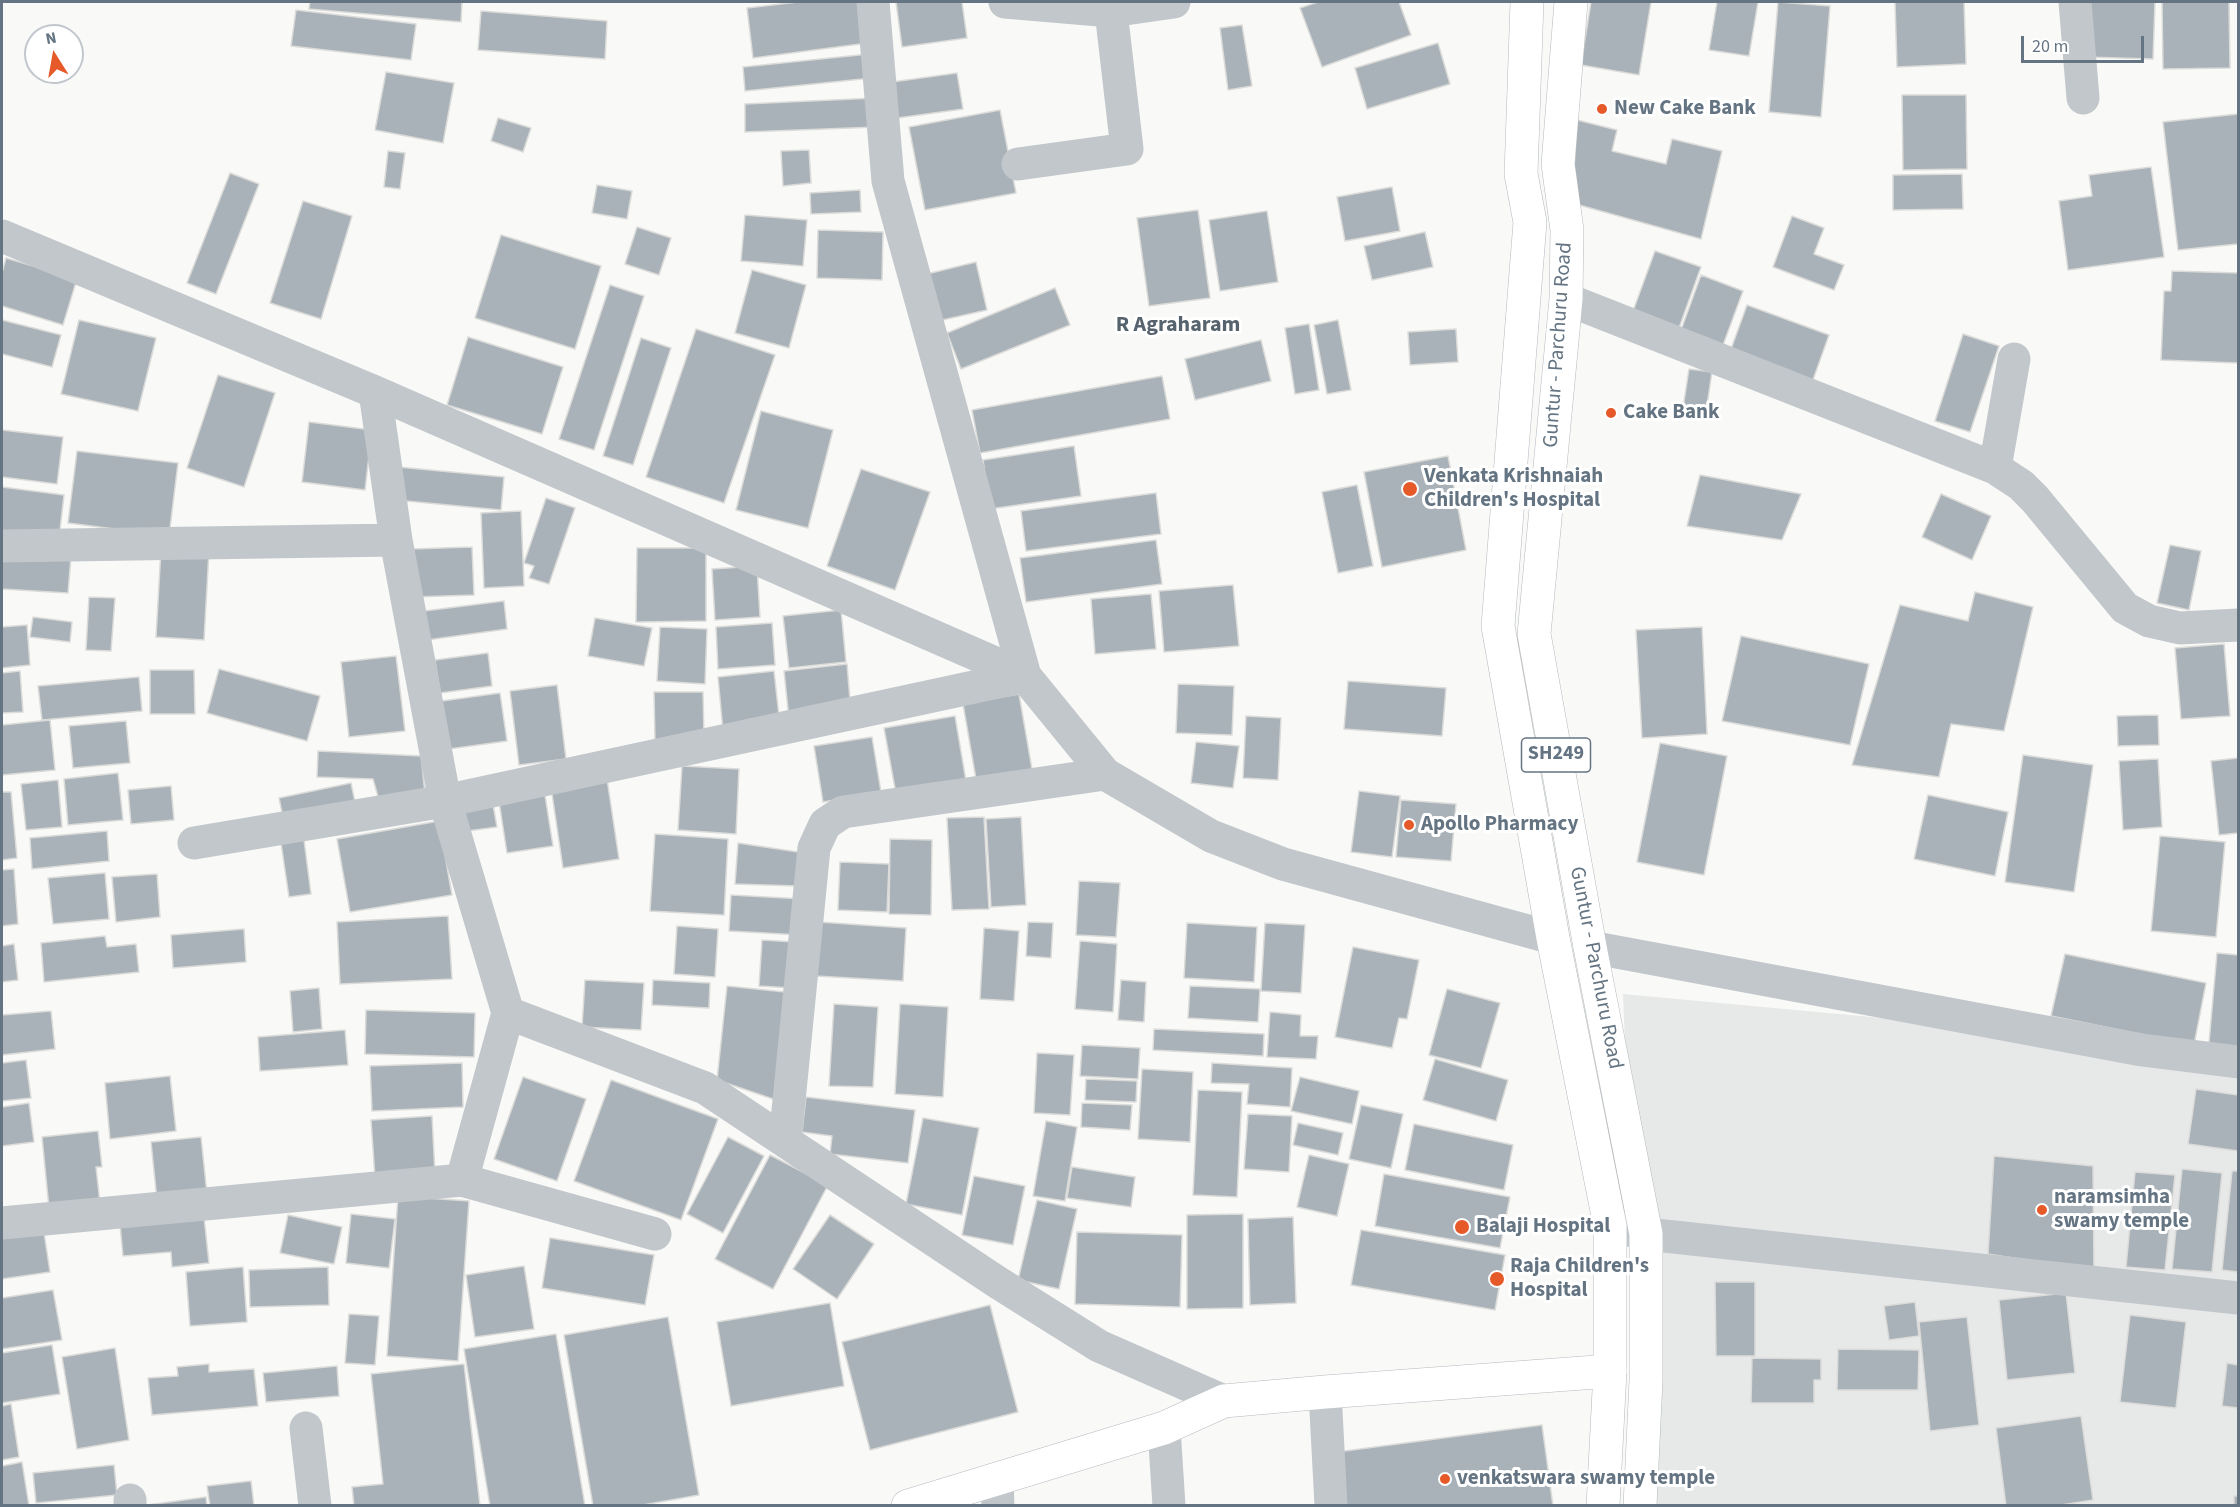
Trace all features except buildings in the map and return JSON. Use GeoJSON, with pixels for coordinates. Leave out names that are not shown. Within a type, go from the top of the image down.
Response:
{"type":"FeatureCollection","features":[{"type":"Feature","properties":{"kind":"main road","name":"Guntur - Parchuru Road"},"geometry":{"type":"LineString","coordinates":[[1527,2],[1521,174],[1530,222],[1498,626],[1553,938],[1610,1226],[1610,1371],[1603,1506]]}},
{"type":"Feature","properties":{"kind":"main road","name":"Guntur - Parchuru Road"},"geometry":{"type":"LineString","coordinates":[[1571,2],[1558,164],[1567,230],[1566,299],[1534,634],[1590,946],[1646,1234],[1646,1380],[1640,1506]]}},
{"type":"Feature","properties":{"kind":"main road"},"geometry":{"type":"LineString","coordinates":[[1553,938],[1590,946]]}},
{"type":"Feature","properties":{"kind":"main road"},"geometry":{"type":"LineString","coordinates":[[908,1506],[998,1493],[1164,1428],[1224,1401],[1610,1371]]}},
{"type":"Feature","properties":{"kind":"street"},"geometry":{"type":"LineString","coordinates":[[873,2],[888,181],[1025,676],[1105,774],[1211,836],[1283,864],[1553,938]]}},
{"type":"Feature","properties":{"kind":"street"},"geometry":{"type":"LineString","coordinates":[[1005,2],[1111,11],[1174,2]]}},
{"type":"Feature","properties":{"kind":"street"},"geometry":{"type":"LineString","coordinates":[[2075,2],[2083,98]]}},
{"type":"Feature","properties":{"kind":"street"},"geometry":{"type":"LineString","coordinates":[[1018,164],[1126,149],[1111,11]]}},
{"type":"Feature","properties":{"kind":"street"},"geometry":{"type":"LineString","coordinates":[[2,236],[375,392],[1025,676]]}},
{"type":"Feature","properties":{"kind":"street"},"geometry":{"type":"LineString","coordinates":[[1566,299],[1995,468],[2021,485],[2036,499],[2125,608],[2149,621],[2180,628],[2238,625]]}},
{"type":"Feature","properties":{"kind":"street"},"geometry":{"type":"LineString","coordinates":[[1995,468],[2014,359]]}},
{"type":"Feature","properties":{"kind":"street"},"geometry":{"type":"LineString","coordinates":[[375,392],[396,540],[446,801],[508,1013],[462,1180]]}},
{"type":"Feature","properties":{"kind":"street"},"geometry":{"type":"LineString","coordinates":[[2,546],[396,540]]}},
{"type":"Feature","properties":{"kind":"street"},"geometry":{"type":"LineString","coordinates":[[194,843],[446,801],[1025,676]]}},
{"type":"Feature","properties":{"kind":"street"},"geometry":{"type":"LineString","coordinates":[[785,1141],[814,848],[825,824],[843,812],[1105,774]]}},
{"type":"Feature","properties":{"kind":"street"},"geometry":{"type":"LineString","coordinates":[[1590,946],[2142,1050],[2238,1062]]}},
{"type":"Feature","properties":{"kind":"street"},"geometry":{"type":"LineString","coordinates":[[508,1013],[705,1088],[997,1282],[1099,1346],[1224,1401]]}},
{"type":"Feature","properties":{"kind":"street"},"geometry":{"type":"LineString","coordinates":[[2,1223],[462,1180],[656,1234]]}},
{"type":"Feature","properties":{"kind":"street"},"geometry":{"type":"LineString","coordinates":[[1610,1226],[1646,1234],[2238,1298]]}},
{"type":"Feature","properties":{"kind":"street"},"geometry":{"type":"LineString","coordinates":[[1324,1392],[1331,1506]]}},
{"type":"Feature","properties":{"kind":"street"},"geometry":{"type":"LineString","coordinates":[[306,1428],[315,1506]]}},
{"type":"Feature","properties":{"kind":"street"},"geometry":{"type":"LineString","coordinates":[[1164,1428],[1169,1506]]}},
{"type":"Feature","properties":{"kind":"shaded area"},"geometry":{"type":"Polygon","coordinates":[[[1623,994],[2238,1051],[2238,1505],[1644,1505],[1623,994]]]}},
{"type":"Feature","properties":{"kind":"place","name":"New Cake Bank"},"geometry":{"type":"Point","coordinates":[1602,109]}},
{"type":"Feature","properties":{"kind":"place","name":"Cake Bank"},"geometry":{"type":"Point","coordinates":[1611,413]}},
{"type":"Feature","properties":{"kind":"place","name":"Venkata Krishnaiah Children's Hospital"},"geometry":{"type":"Point","coordinates":[1410,489]}},
{"type":"Feature","properties":{"kind":"place","name":"Apollo Pharmacy"},"geometry":{"type":"Point","coordinates":[1409,825]}},
{"type":"Feature","properties":{"kind":"place","name":"naramsimha swamy temple"},"geometry":{"type":"Point","coordinates":[2042,1210]}},
{"type":"Feature","properties":{"kind":"place","name":"Balaji Hospital"},"geometry":{"type":"Point","coordinates":[1462,1227]}},
{"type":"Feature","properties":{"kind":"place","name":"Raja Children's Hospital"},"geometry":{"type":"Point","coordinates":[1497,1279]}},
{"type":"Feature","properties":{"kind":"place","name":"venkatswara swamy temple"},"geometry":{"type":"Point","coordinates":[1445,1479]}},
{"type":"Feature","properties":{"kind":"district","name":"R Agraharam"},"geometry":{"type":"Point","coordinates":[1178,326]}}]}
